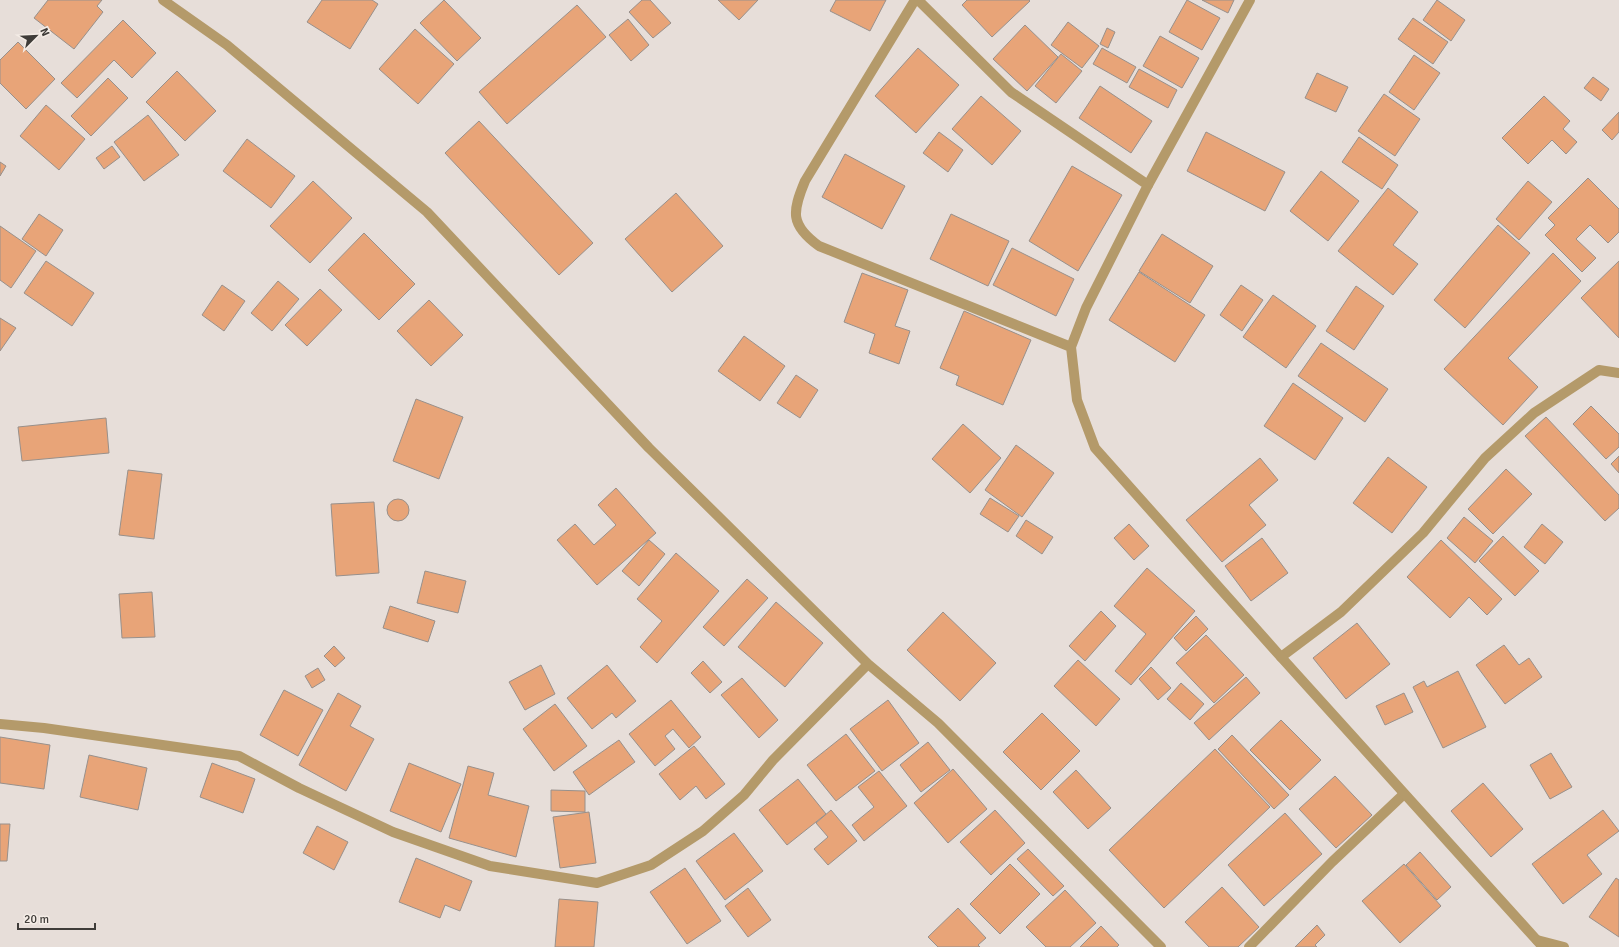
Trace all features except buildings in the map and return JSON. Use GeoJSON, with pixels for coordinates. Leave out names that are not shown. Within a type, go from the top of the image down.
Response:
{"type":"FeatureCollection","features":[{"type":"Feature","properties":{"kind":"street"},"geometry":{"type":"LineString","coordinates":[[163,0],[227,45],[427,212],[649,448],[868,664],[938,723],[1161,947]]}},
{"type":"Feature","properties":{"kind":"street"},"geometry":{"type":"LineString","coordinates":[[915,0],[805,181],[797,199],[797,223],[805,236],[819,246],[1071,347]]}},
{"type":"Feature","properties":{"kind":"street"},"geometry":{"type":"LineString","coordinates":[[918,0],[1011,92],[1148,185]]}},
{"type":"Feature","properties":{"kind":"street"},"geometry":{"type":"LineString","coordinates":[[1250,0],[1148,185],[1086,308],[1071,347],[1077,400],[1095,448],[1281,657],[1540,943],[1564,947]]}},
{"type":"Feature","properties":{"kind":"street"},"geometry":{"type":"LineString","coordinates":[[1281,657],[1341,612],[1423,533],[1485,458],[1534,413],[1599,370],[1619,373]]}},
{"type":"Feature","properties":{"kind":"street"},"geometry":{"type":"LineString","coordinates":[[0,724],[44,728],[239,756],[299,788],[393,832],[490,866],[597,883],[651,864],[703,831],[744,795],[773,760],[868,664]]}},
{"type":"Feature","properties":{"kind":"street"},"geometry":{"type":"LineString","coordinates":[[1249,947],[1332,862],[1404,794]]}}]}
